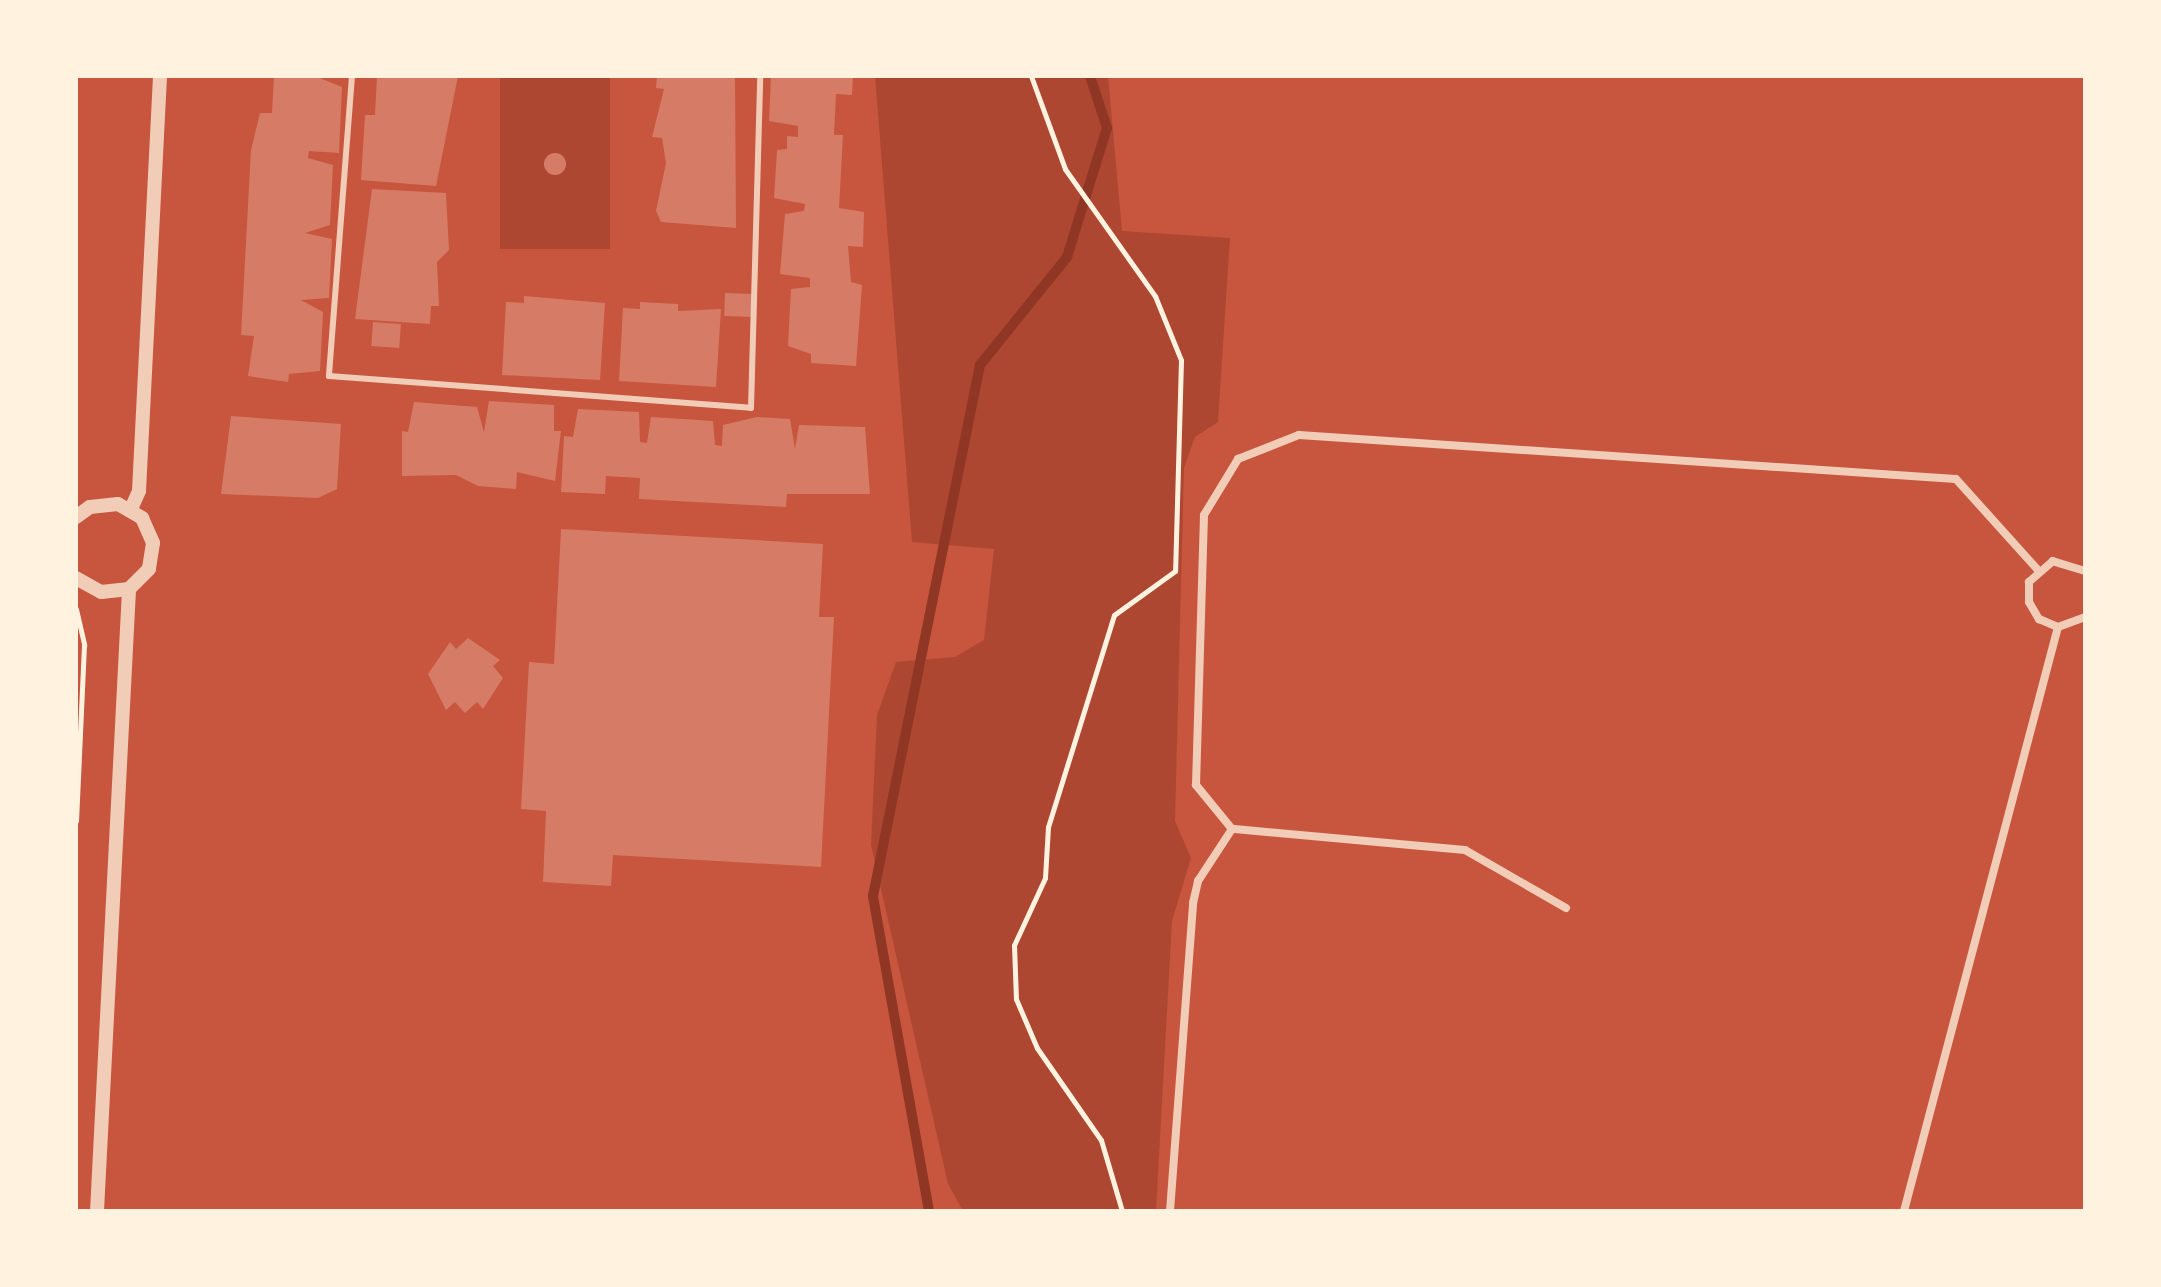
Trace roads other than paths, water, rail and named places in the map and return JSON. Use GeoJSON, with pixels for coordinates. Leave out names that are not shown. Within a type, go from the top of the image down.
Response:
{"type":"FeatureCollection","features":[{"type":"Feature","properties":{"kind":"street"},"geometry":{"type":"LineString","coordinates":[[131,509],[139,491],[160,76]]}},
{"type":"Feature","properties":{"kind":"street"},"geometry":{"type":"LineString","coordinates":[[1566,908],[1465,850],[1232,829],[1196,785],[1204,515],[1238,459],[1299,435],[1956,479],[2037,569]]}},
{"type":"Feature","properties":{"kind":"street"},"geometry":{"type":"LineString","coordinates":[[76,517],[103,503],[131,509],[150,529],[153,557],[129,589],[97,1211]]}},
{"type":"Feature","properties":{"kind":"street"},"geometry":{"type":"LineString","coordinates":[[2085,571],[2053,561],[2037,569],[2029,602],[2039,619],[2058,627],[2085,617]]}},
{"type":"Feature","properties":{"kind":"street"},"geometry":{"type":"LineString","coordinates":[[76,578],[101,592],[129,589]]}},
{"type":"Feature","properties":{"kind":"street"},"geometry":{"type":"LineString","coordinates":[[1904,1211],[2058,627]]}},
{"type":"Feature","properties":{"kind":"street"},"geometry":{"type":"LineString","coordinates":[[1170,1211],[1193,903],[1198,881],[1232,829]]}},
{"type":"Feature","properties":{"kind":"lane"},"geometry":{"type":"LineString","coordinates":[[352,76],[329,376],[751,408],[760,76]]}},
{"type":"Feature","properties":{"kind":"waterway"},"geometry":{"type":"LineString","coordinates":[[929,1211],[873,896],[980,365],[1067,257],[1107,128],[1090,76]]}}]}
